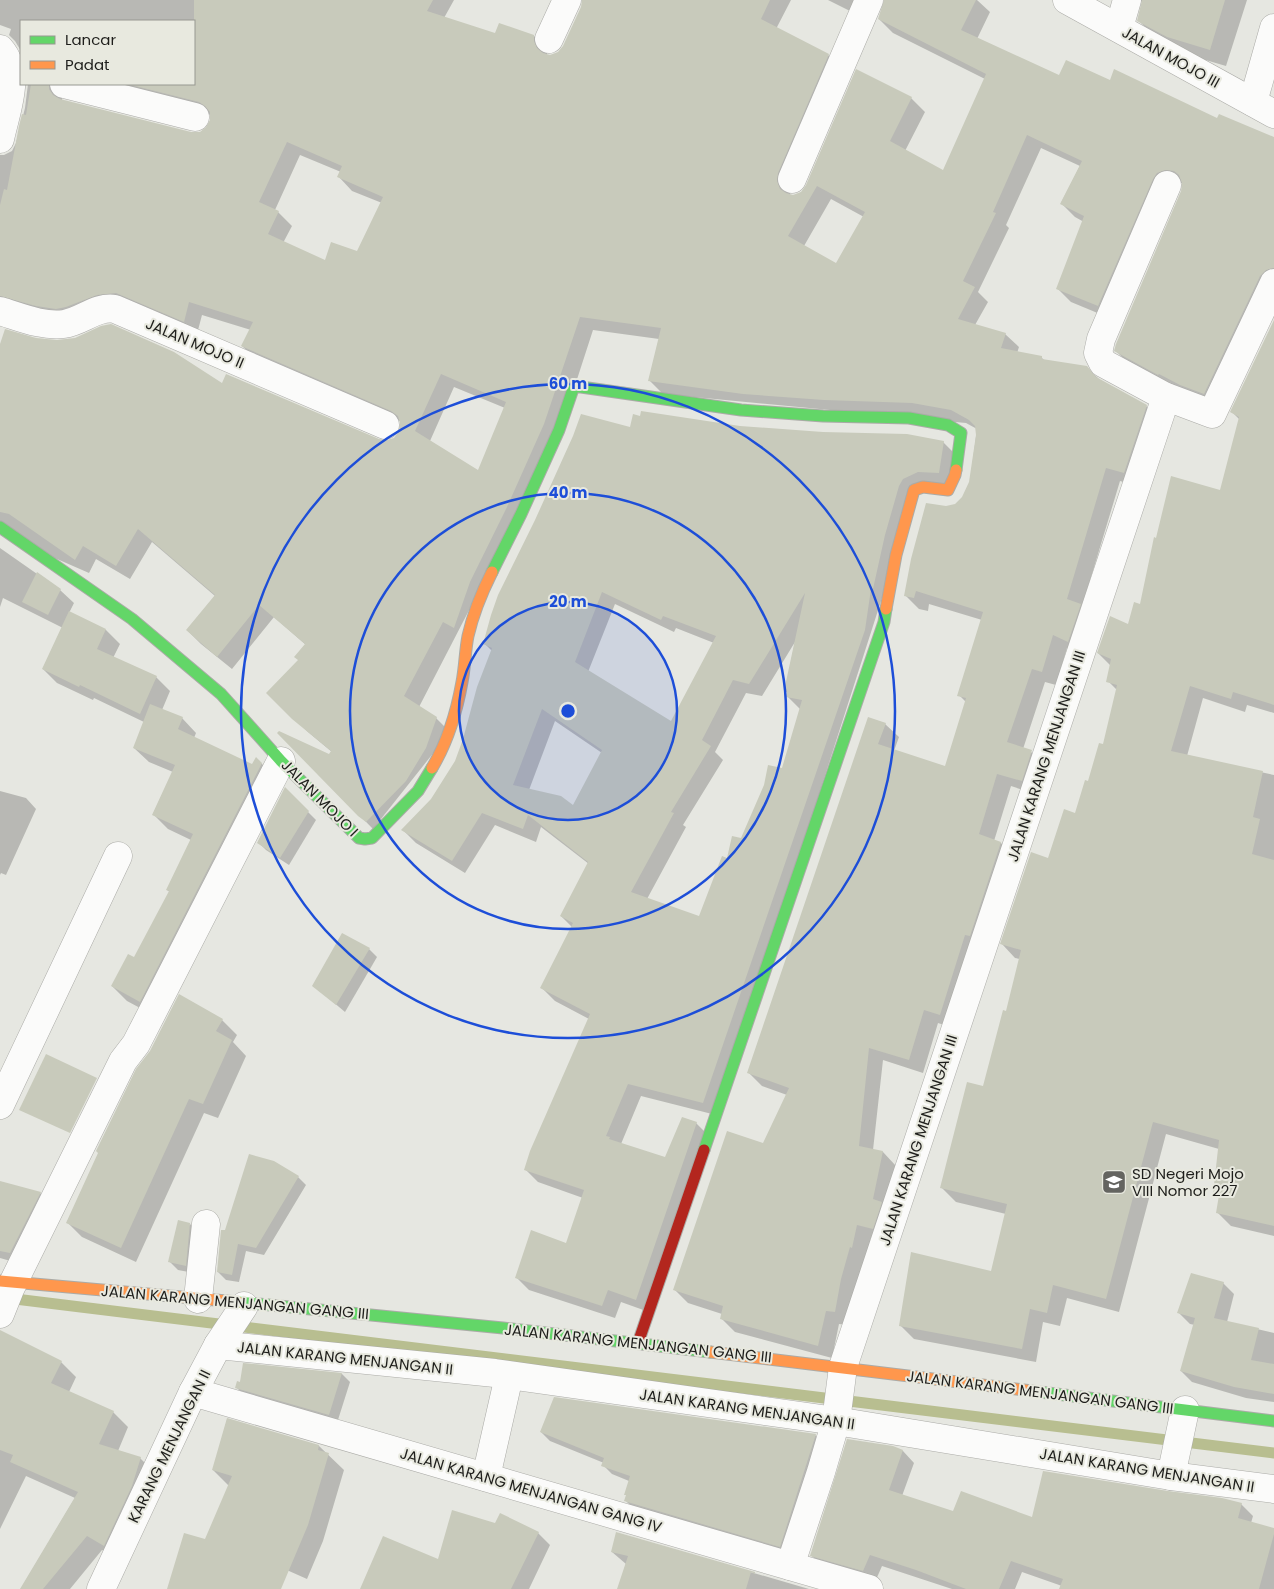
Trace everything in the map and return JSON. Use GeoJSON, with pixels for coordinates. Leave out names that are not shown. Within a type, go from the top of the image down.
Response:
{"type":"FeatureCollection","features":[{"type":"Feature","properties":{"kind":"street"},"geometry":{"type":"LineString","coordinates":[[549,39],[567,0]]}},
{"type":"Feature","properties":{"kind":"street"},"geometry":{"type":"LineString","coordinates":[[792,179],[869,0]]}},
{"type":"Feature","properties":{"kind":"street","name":"JALAN MOJO III"},"geometry":{"type":"LineString","coordinates":[[1067,0],[1264,108]]}},
{"type":"Feature","properties":{"kind":"street"},"geometry":{"type":"LineString","coordinates":[[1119,28],[1127,0]]}},
{"type":"Feature","properties":{"kind":"street"},"geometry":{"type":"LineString","coordinates":[[1264,108],[1274,28]]}},
{"type":"Feature","properties":{"kind":"street"},"geometry":{"type":"LineString","coordinates":[[0,139],[12,85],[11,64]]}},
{"type":"Feature","properties":{"kind":"street"},"geometry":{"type":"LineString","coordinates":[[68,85],[195,117]]}},
{"type":"Feature","properties":{"kind":"street"},"geometry":{"type":"LineString","coordinates":[[1167,185],[1100,339],[1098,353],[1104,363],[1166,397],[1212,414],[1274,283]]}},
{"type":"Feature","properties":{"kind":"street","name":"JALAN MOJO II"},"geometry":{"type":"LineString","coordinates":[[0,311],[51,325],[71,323],[95,311],[108,308],[115,309],[385,425]]}},
{"type":"Feature","properties":{"kind":"street","name":"JALAN MOJO I"},"geometry":{"type":"LineString","coordinates":[[0,527],[132,619],[221,694],[282,761],[360,839],[367,840],[372,838],[418,791],[440,755],[448,735],[462,683],[468,636],[476,610],[484,589],[559,430],[574,386],[741,410],[822,416],[909,418],[948,425],[961,433],[956,476],[948,490],[923,487],[914,490],[887,593],[884,622],[638,1343]]}},
{"type":"Feature","properties":{"kind":"street","name":"JALAN KARANG MENJANGAN III"},"geometry":{"type":"LineString","coordinates":[[790,1566],[821,1472],[836,1418],[842,1372],[1166,397]]}},
{"type":"Feature","properties":{"kind":"street"},"geometry":{"type":"LineString","coordinates":[[0,1314],[8,1284],[123,1061],[139,1039],[282,761]]}},
{"type":"Feature","properties":{"kind":"street"},"geometry":{"type":"LineString","coordinates":[[0,1105],[118,856]]}},
{"type":"Feature","properties":{"kind":"street"},"geometry":{"type":"LineString","coordinates":[[198,1299],[206,1224]]}},
{"type":"Feature","properties":{"kind":"street","name":"JALAN KARANG MENJANGAN GANG III"},"geometry":{"type":"LineString","coordinates":[[8,1284],[198,1299],[503,1328],[638,1343],[842,1372],[1184,1415],[1274,1421]]}},
{"type":"Feature","properties":{"kind":"street","name":"KARANG MENJANGAN II"},"geometry":{"type":"LineString","coordinates":[[101,1589],[193,1392],[245,1304]]}},
{"type":"Feature","properties":{"kind":"street","name":"JALAN KARANG MENJANGAN II"},"geometry":{"type":"LineString","coordinates":[[221,1342],[509,1376],[836,1418],[1274,1489]]}},
{"type":"Feature","properties":{"kind":"street"},"geometry":{"type":"LineString","coordinates":[[486,1477],[509,1376]]}},
{"type":"Feature","properties":{"kind":"street","name":"JALAN KARANG MENJANGAN GANG IV"},"geometry":{"type":"LineString","coordinates":[[193,1392],[869,1589]]}},
{"type":"Feature","properties":{"kind":"street"},"geometry":{"type":"LineString","coordinates":[[1172,1471],[1184,1415]]}},
{"type":"Feature","properties":{"kind":"building"},"geometry":{"type":"Polygon","coordinates":[[[194,0],[433,0],[427,11],[495,33],[499,23],[534,35],[537,48],[543,53],[550,55],[558,52],[563,46],[581,7],[582,0],[770,0],[761,19],[829,54],[778,173],[777,181],[780,189],[793,195],[801,192],[806,185],[856,69],[912,97],[890,141],[943,170],[986,74],[878,19],[884,0],[976,0],[961,30],[1059,75],[1066,60],[1110,80],[1114,69],[1217,118],[1219,114],[1274,137],[1274,268],[1266,270],[1260,276],[1204,394],[1158,375],[1114,351],[1181,191],[1182,183],[1179,175],[1174,171],[1165,170],[1157,173],[1153,179],[1098,306],[1056,289],[1084,216],[1060,204],[1082,161],[1027,135],[993,212],[996,213],[963,281],[975,287],[958,319],[1006,333],[1001,348],[1042,356],[1042,359],[1087,366],[1096,377],[1147,405],[1124,473],[1106,468],[1067,599],[1081,604],[1068,642],[1053,635],[1042,672],[1032,669],[1007,742],[1032,750],[1022,781],[997,774],[979,834],[1001,842],[970,936],[965,935],[940,1015],[924,1010],[909,1060],[869,1048],[859,1146],[883,1151],[873,1199],[882,1202],[873,1229],[857,1225],[852,1248],[850,1247],[841,1279],[835,1312],[826,1311],[818,1346],[720,1319],[723,1306],[673,1290],[727,1131],[763,1143],[789,1088],[747,1073],[868,717],[886,723],[878,744],[945,766],[966,698],[957,696],[983,612],[916,591],[914,598],[904,596],[911,559],[926,503],[946,506],[955,504],[962,497],[969,482],[976,435],[975,426],[969,420],[951,410],[912,403],[824,400],[743,394],[648,381],[661,328],[580,317],[544,424],[507,507],[470,582],[454,628],[443,622],[404,696],[437,717],[426,748],[406,781],[366,822],[277,733],[279,731],[329,754],[331,751],[292,719],[266,693],[298,660],[294,657],[305,644],[259,605],[217,657],[186,630],[215,595],[138,529],[116,566],[83,546],[75,560],[9,514],[0,512],[0,344],[5,329],[36,338],[57,340],[75,338],[101,326],[111,324],[174,352],[222,383],[226,374],[379,439],[387,440],[394,438],[399,431],[400,423],[398,416],[391,411],[241,346],[253,322],[189,302],[184,322],[116,293],[97,295],[56,309],[36,306],[0,296],[0,205],[4,189],[7,190],[19,126],[22,114],[26,115],[31,85],[49,85],[53,95],[60,99],[191,132],[200,132],[210,120],[210,112],[199,102],[131,85],[195,85],[194,0]],[[287,142],[259,202],[279,211],[268,234],[325,260],[331,242],[357,251],[383,197],[337,177],[342,166],[287,142]],[[817,186],[788,236],[836,263],[865,212],[817,186]],[[441,374],[415,431],[478,470],[506,402],[441,374]]]}},
{"type":"Feature","properties":{"kind":"building"},"geometry":{"type":"Polygon","coordinates":[[[1142,0],[1225,0],[1210,50],[1167,37],[1137,21],[1142,0]]]}},
{"type":"Feature","properties":{"kind":"building"},"geometry":{"type":"Polygon","coordinates":[[[1274,320],[1274,705],[1233,692],[1231,699],[1190,686],[1171,751],[1263,771],[1253,817],[1260,819],[1252,854],[1274,860],[1274,1226],[1216,1213],[1219,1195],[1213,1194],[1219,1140],[1153,1122],[1106,1299],[1053,1285],[1047,1313],[1030,1309],[1022,1349],[899,1326],[911,1252],[991,1271],[1007,1204],[940,1188],[967,1082],[983,1086],[1003,1010],[1006,1011],[1021,950],[1000,944],[1031,852],[1048,858],[1064,809],[1075,813],[1085,780],[1088,781],[1099,743],[1103,744],[1117,685],[1106,682],[1111,659],[1097,653],[1110,616],[1128,624],[1134,602],[1140,604],[1154,537],[1156,538],[1171,476],[1220,490],[1239,417],[1230,412],[1274,320]]]}},
{"type":"Feature","properties":{"kind":"building"},"geometry":{"type":"Polygon","coordinates":[[[641,411],[740,426],[823,432],[907,434],[944,441],[939,473],[918,472],[903,479],[899,486],[885,535],[873,589],[871,589],[865,630],[703,1103],[628,1084],[606,1136],[610,1137],[609,1139],[665,1157],[682,1117],[697,1122],[636,1300],[608,1290],[602,1306],[515,1278],[531,1230],[566,1243],[584,1190],[524,1170],[530,1151],[590,1014],[540,988],[573,923],[560,916],[588,862],[528,815],[523,829],[482,813],[452,861],[401,830],[431,799],[455,761],[477,687],[492,648],[483,644],[498,595],[535,520],[581,414],[630,427],[633,414],[640,416],[641,411]],[[602,592],[575,662],[671,721],[716,636],[663,616],[661,620],[602,592]],[[805,593],[749,684],[733,680],[702,740],[711,746],[671,812],[674,813],[631,892],[699,916],[722,856],[727,858],[732,836],[741,838],[764,785],[768,765],[782,768],[802,700],[786,697],[787,692],[784,691],[805,593]],[[542,709],[513,785],[561,796],[573,805],[602,750],[542,709]]]}},
{"type":"Feature","properties":{"kind":"building"},"geometry":{"type":"Polygon","coordinates":[[[37,572],[61,589],[48,615],[22,602],[37,572]]]}},
{"type":"Feature","properties":{"kind":"building"},"geometry":{"type":"Polygon","coordinates":[[[69,611],[106,629],[97,649],[157,676],[140,714],[42,669],[69,611]]]}},
{"type":"Feature","properties":{"kind":"building"},"geometry":{"type":"Polygon","coordinates":[[[150,704],[183,717],[178,729],[252,764],[256,757],[262,763],[140,1002],[111,986],[128,954],[134,957],[169,891],[166,890],[193,834],[152,815],[175,765],[133,748],[150,704]]]}},
{"type":"Feature","properties":{"kind":"building"},"geometry":{"type":"Polygon","coordinates":[[[285,787],[309,811],[280,858],[257,843],[285,787]]]}},
{"type":"Feature","properties":{"kind":"building"},"geometry":{"type":"Polygon","coordinates":[[[342,933],[370,948],[336,1005],[312,986],[342,933]]]}},
{"type":"Feature","properties":{"kind":"building"},"geometry":{"type":"Polygon","coordinates":[[[179,994],[223,1019],[216,1031],[232,1040],[203,1104],[189,1099],[121,1248],[66,1223],[98,1153],[96,1151],[136,1069],[150,1051],[179,994]]]}},
{"type":"Feature","properties":{"kind":"building"},"geometry":{"type":"Polygon","coordinates":[[[46,1054],[97,1078],[70,1133],[19,1110],[46,1054]]]}},
{"type":"Feature","properties":{"kind":"building"},"geometry":{"type":"Polygon","coordinates":[[[249,1154],[274,1161],[299,1176],[256,1248],[238,1244],[232,1275],[217,1272],[221,1230],[225,1230],[249,1154]]]}},
{"type":"Feature","properties":{"kind":"building"},"geometry":{"type":"Polygon","coordinates":[[[0,1181],[41,1192],[10,1253],[0,1251],[0,1181]]]}},
{"type":"Feature","properties":{"kind":"building"},"geometry":{"type":"Polygon","coordinates":[[[178,1220],[190,1223],[186,1266],[168,1262],[178,1220]]]}},
{"type":"Feature","properties":{"kind":"building"},"geometry":{"type":"Polygon","coordinates":[[[1191,1273],[1224,1282],[1214,1318],[1259,1328],[1251,1360],[1274,1364],[1274,1394],[1234,1387],[1180,1371],[1195,1318],[1177,1313],[1191,1273]]]}},
{"type":"Feature","properties":{"kind":"building"},"geometry":{"type":"Polygon","coordinates":[[[0,1330],[62,1361],[51,1383],[114,1411],[99,1444],[141,1457],[132,1486],[104,1546],[87,1536],[43,1589],[20,1589],[78,1492],[10,1462],[13,1455],[0,1450],[0,1330]]]}},
{"type":"Feature","properties":{"kind":"building"},"geometry":{"type":"Polygon","coordinates":[[[243,1363],[342,1373],[329,1415],[235,1388],[237,1381],[240,1382],[243,1363]]]}},
{"type":"Feature","properties":{"kind":"building"},"geometry":{"type":"Polygon","coordinates":[[[554,1397],[816,1434],[780,1547],[624,1501],[630,1476],[601,1466],[604,1458],[540,1432],[554,1397]]]}},
{"type":"Feature","properties":{"kind":"building"},"geometry":{"type":"Polygon","coordinates":[[[227,1418],[319,1445],[318,1450],[329,1453],[308,1525],[281,1589],[167,1589],[184,1533],[205,1539],[232,1476],[212,1470],[227,1418]]]}},
{"type":"Feature","properties":{"kind":"building"},"geometry":{"type":"Polygon","coordinates":[[[847,1439],[893,1446],[903,1450],[889,1490],[953,1511],[961,1491],[1032,1517],[1043,1471],[1222,1498],[1242,1503],[1238,1518],[1274,1528],[1259,1589],[1059,1589],[1063,1579],[1011,1561],[999,1589],[966,1589],[870,1555],[863,1571],[810,1556],[847,1439]]]}},
{"type":"Feature","properties":{"kind":"building"},"geometry":{"type":"Polygon","coordinates":[[[452,1510],[495,1523],[500,1513],[539,1532],[511,1589],[360,1589],[383,1536],[438,1559],[452,1510]]]}},
{"type":"Feature","properties":{"kind":"building"},"geometry":{"type":"Polygon","coordinates":[[[616,1532],[755,1572],[755,1574],[751,1572],[746,1589],[617,1589],[628,1556],[611,1552],[616,1532]]]}},
{"type":"Feature","properties":{"kind":"waterway"},"geometry":{"type":"LineString","coordinates":[[7,1298],[1274,1453]]}},
{"type":"Feature","properties":{"kind":"traffic: fast"},"geometry":{"type":"LineString","coordinates":[[492,572],[559,430],[574,386],[741,410],[823,416],[909,418],[948,425],[961,433],[956,470]]}},
{"type":"Feature","properties":{"kind":"traffic: fast"},"geometry":{"type":"LineString","coordinates":[[0,527],[132,619],[221,694],[281,761],[359,838],[372,838],[418,791],[432,768]]}},
{"type":"Feature","properties":{"kind":"traffic: fast"},"geometry":{"type":"LineString","coordinates":[[704,1150],[884,622],[886,609]]}},
{"type":"Feature","properties":{"kind":"traffic: fast"},"geometry":{"type":"LineString","coordinates":[[238,1302],[503,1328],[710,1352]]}},
{"type":"Feature","properties":{"kind":"traffic: fast"},"geometry":{"type":"LineString","coordinates":[[1032,1391],[1274,1421]]}},
{"type":"Feature","properties":{"kind":"traffic: slow"},"geometry":{"type":"LineString","coordinates":[[886,609],[896,555],[914,490],[923,487],[948,490],[956,470]]}},
{"type":"Feature","properties":{"kind":"traffic: slow"},"geometry":{"type":"LineString","coordinates":[[432,768],[447,737],[454,715],[462,682],[470,628],[478,603],[492,572]]}},
{"type":"Feature","properties":{"kind":"traffic: slow"},"geometry":{"type":"LineString","coordinates":[[0,1281],[238,1302]]}},
{"type":"Feature","properties":{"kind":"traffic: slow"},"geometry":{"type":"LineString","coordinates":[[710,1352],[1032,1391]]}},
{"type":"Feature","properties":{"kind":"traffic: jam"},"geometry":{"type":"LineString","coordinates":[[638,1343],[704,1150]]}},
{"type":"Feature","properties":{"kind":"place","name":"SD Negeri Mojo VIII Nomor 227"},"geometry":{"type":"Point","coordinates":[1114,1182]}}]}
